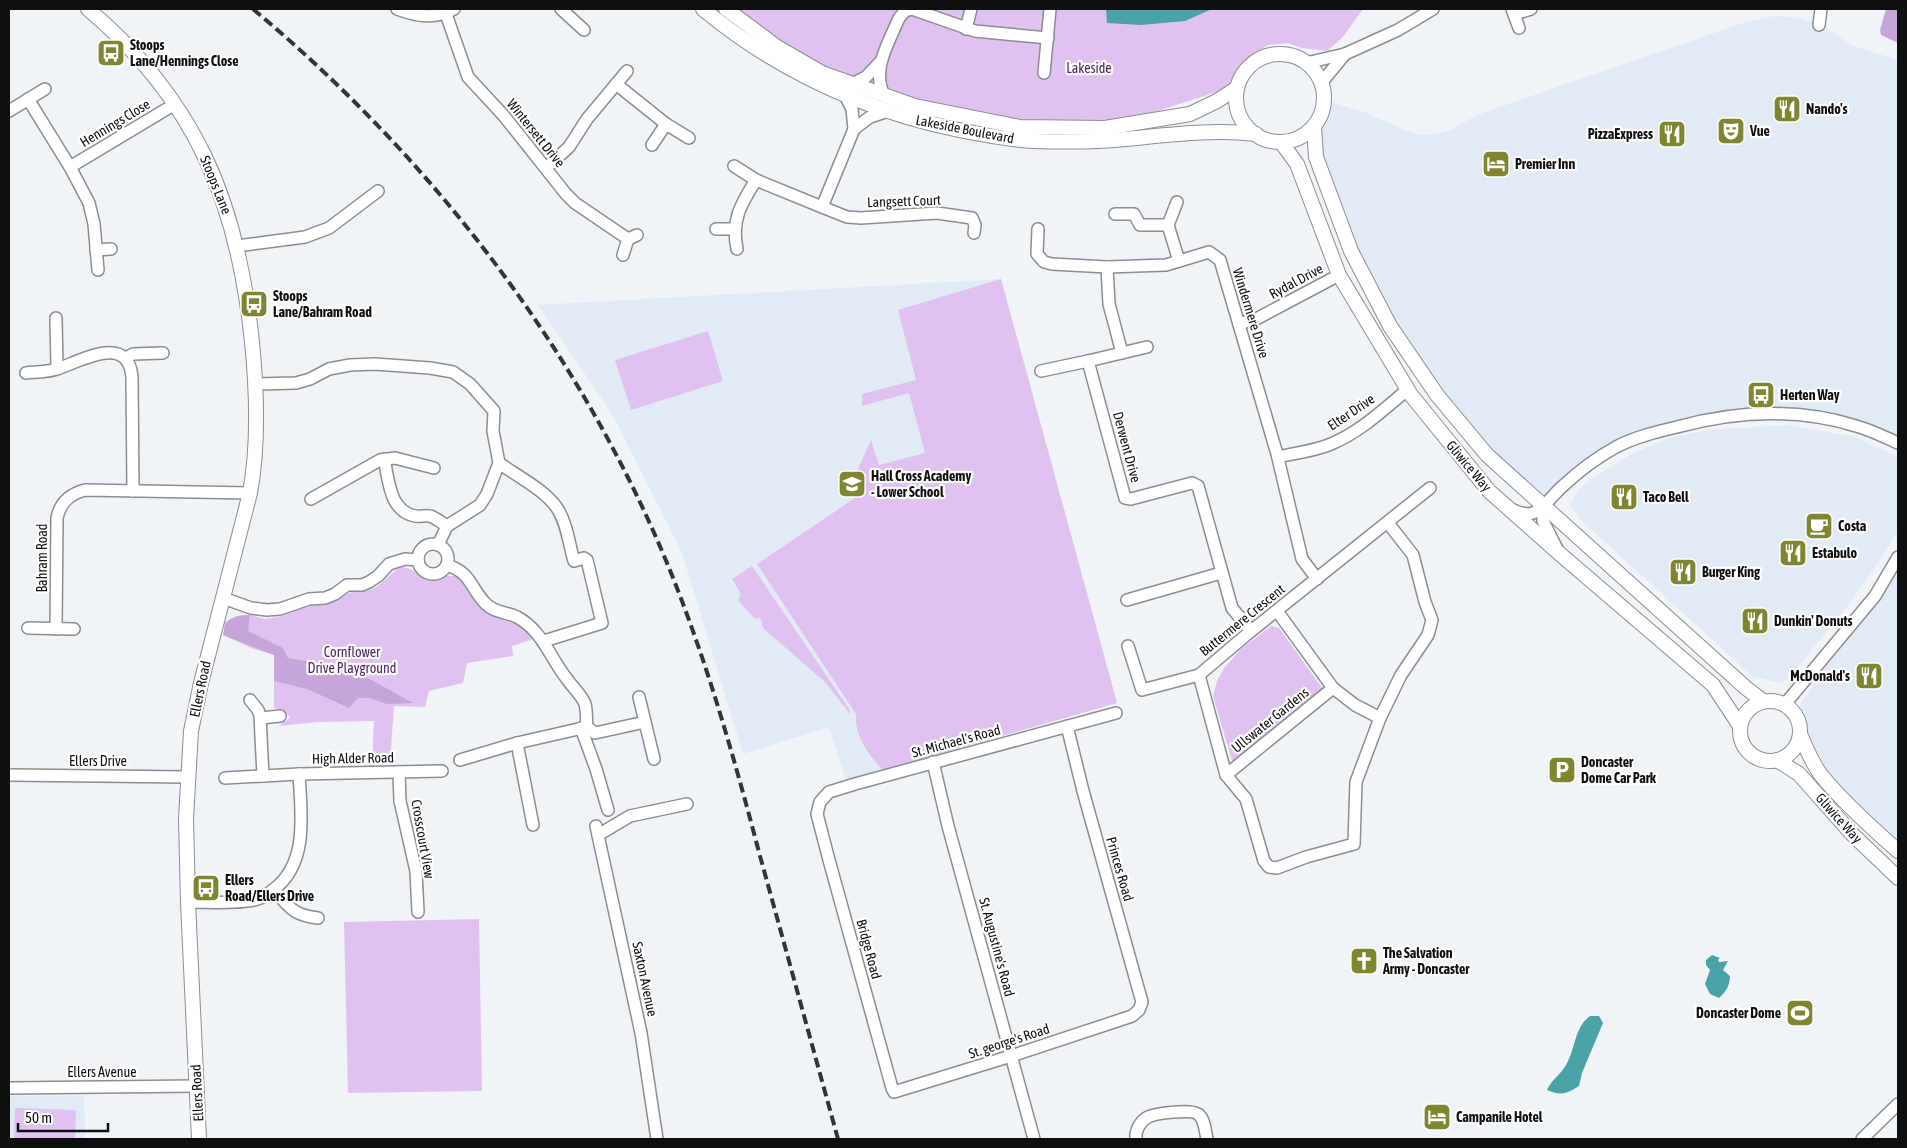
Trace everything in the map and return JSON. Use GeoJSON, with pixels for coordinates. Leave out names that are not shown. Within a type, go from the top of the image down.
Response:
{"type":"FeatureCollection","features":[{"type":"Feature","properties":{"kind":"street","name":"Stoops Lane"},"geometry":{"type":"LineString","coordinates":[[88,9],[118,34],[145,64],[189,126],[204,154],[230,220],[237,246]]}},
{"type":"Feature","properties":{"kind":"street"},"geometry":{"type":"LineString","coordinates":[[397,9],[426,17],[450,11]]}},
{"type":"Feature","properties":{"kind":"street"},"geometry":{"type":"LineString","coordinates":[[561,9],[584,30]]}},
{"type":"Feature","properties":{"kind":"street","name":"Lakeside Boulevard"},"geometry":{"type":"LineString","coordinates":[[703,9],[768,57],[813,81],[848,90],[884,95],[922,108],[1020,127],[1106,128],[1190,114],[1217,101],[1237,88]]}},
{"type":"Feature","properties":{"kind":"street","name":"Lakeside Boulevard"},"geometry":{"type":"LineString","coordinates":[[726,9],[777,47],[848,90],[888,111],[918,122],[989,136],[1033,141],[1122,139],[1191,132],[1256,134]]}},
{"type":"Feature","properties":{"kind":"street"},"geometry":{"type":"LineString","coordinates":[[884,95],[878,83],[882,60],[899,18],[905,12],[912,9],[975,31],[1048,38]]}},
{"type":"Feature","properties":{"kind":"street"},"geometry":{"type":"LineString","coordinates":[[966,29],[971,9]]}},
{"type":"Feature","properties":{"kind":"street"},"geometry":{"type":"LineString","coordinates":[[1044,73],[1050,9]]}},
{"type":"Feature","properties":{"kind":"street"},"geometry":{"type":"LineString","coordinates":[[1306,63],[1345,54],[1398,30],[1433,9]]}},
{"type":"Feature","properties":{"kind":"street"},"geometry":{"type":"LineString","coordinates":[[1519,28],[1513,11],[1531,9]]}},
{"type":"Feature","properties":{"kind":"street"},"geometry":{"type":"LineString","coordinates":[[1819,25],[1822,9]]}},
{"type":"Feature","properties":{"kind":"street","name":"Wintersett Drive"},"geometry":{"type":"LineString","coordinates":[[450,11],[468,77],[504,116],[566,194],[576,203],[632,237],[623,254]]}},
{"type":"Feature","properties":{"kind":"street"},"geometry":{"type":"LineString","coordinates":[[1322,82],[1345,54]]}},
{"type":"Feature","properties":{"kind":"street"},"geometry":{"type":"LineString","coordinates":[[1272,55],[1289,55],[1306,63],[1315,71],[1322,82],[1324,94],[1319,120],[1314,127],[1302,136],[1281,142],[1266,140],[1250,130],[1242,120],[1237,106],[1237,88],[1243,74],[1258,60],[1272,55]]}},
{"type":"Feature","properties":{"kind":"street"},"geometry":{"type":"LineString","coordinates":[[822,207],[854,129],[848,90],[868,76],[882,60]]}},
{"type":"Feature","properties":{"kind":"street"},"geometry":{"type":"LineString","coordinates":[[546,168],[570,147],[587,119],[627,71]]}},
{"type":"Feature","properties":{"kind":"street"},"geometry":{"type":"LineString","coordinates":[[616,84],[666,124],[689,138]]}},
{"type":"Feature","properties":{"kind":"street"},"geometry":{"type":"LineString","coordinates":[[9,111],[45,89]]}},
{"type":"Feature","properties":{"kind":"street"},"geometry":{"type":"LineString","coordinates":[[28,99],[70,167],[89,204],[94,224],[98,270]]}},
{"type":"Feature","properties":{"kind":"street","name":"Hennings Close"},"geometry":{"type":"LineString","coordinates":[[70,167],[175,104]]}},
{"type":"Feature","properties":{"kind":"street"},"geometry":{"type":"LineString","coordinates":[[854,129],[870,117],[888,111]]}},
{"type":"Feature","properties":{"kind":"street"},"geometry":{"type":"LineString","coordinates":[[652,145],[666,124]]}},
{"type":"Feature","properties":{"kind":"street","name":"Gliwice Way"},"geometry":{"type":"LineString","coordinates":[[1314,127],[1316,158],[1351,251],[1390,326],[1438,395],[1487,455],[1763,701]]}},
{"type":"Feature","properties":{"kind":"street","name":"Gliwice Way"},"geometry":{"type":"LineString","coordinates":[[1281,142],[1297,164],[1339,275],[1407,390],[1489,491],[1713,685],[1740,726]]}},
{"type":"Feature","properties":{"kind":"street","name":"Langsett Court"},"geometry":{"type":"LineString","coordinates":[[734,166],[756,180],[848,217],[861,218],[937,213],[972,218],[975,225],[974,233]]}},
{"type":"Feature","properties":{"kind":"street"},"geometry":{"type":"LineString","coordinates":[[737,249],[734,229],[741,205],[756,180]]}},
{"type":"Feature","properties":{"kind":"street"},"geometry":{"type":"LineString","coordinates":[[237,246],[304,237],[329,228],[378,191]]}},
{"type":"Feature","properties":{"kind":"street"},"geometry":{"type":"LineString","coordinates":[[1177,202],[1168,225],[1179,261]]}},
{"type":"Feature","properties":{"kind":"street"},"geometry":{"type":"LineString","coordinates":[[1115,214],[1134,214],[1140,225],[1168,225]]}},
{"type":"Feature","properties":{"kind":"street"},"geometry":{"type":"LineString","coordinates":[[716,229],[734,229]]}},
{"type":"Feature","properties":{"kind":"street","name":"Windermere Drive"},"geometry":{"type":"LineString","coordinates":[[1038,229],[1037,254],[1044,262],[1052,264],[1107,267],[1166,265],[1209,252],[1220,260],[1278,457],[1302,559],[1317,579]]}},
{"type":"Feature","properties":{"kind":"street","name":"Ellers Road"},"geometry":{"type":"LineString","coordinates":[[199,1139],[186,819],[191,731],[201,682],[250,493],[255,466],[256,384],[248,308],[237,246]]}},
{"type":"Feature","properties":{"kind":"street"},"geometry":{"type":"LineString","coordinates":[[96,250],[111,249]]}},
{"type":"Feature","properties":{"kind":"street"},"geometry":{"type":"LineString","coordinates":[[1107,267],[1109,304],[1122,353]]}},
{"type":"Feature","properties":{"kind":"street","name":"Rydal Drive"},"geometry":{"type":"LineString","coordinates":[[1239,324],[1258,318],[1339,275]]}},
{"type":"Feature","properties":{"kind":"street"},"geometry":{"type":"LineString","coordinates":[[56,318],[57,368]]}},
{"type":"Feature","properties":{"kind":"street"},"geometry":{"type":"LineString","coordinates":[[1041,371],[1147,347]]}},
{"type":"Feature","properties":{"kind":"street"},"geometry":{"type":"LineString","coordinates":[[26,373],[47,371],[96,354],[109,353],[126,358],[131,367],[132,377],[133,491]]}},
{"type":"Feature","properties":{"kind":"street"},"geometry":{"type":"LineString","coordinates":[[126,358],[133,354],[163,353]]}},
{"type":"Feature","properties":{"kind":"street","name":"Derwent Drive"},"geometry":{"type":"LineString","coordinates":[[1088,361],[1125,498],[1132,499],[1192,483],[1198,486],[1232,608],[1251,631]]}},
{"type":"Feature","properties":{"kind":"street"},"geometry":{"type":"LineString","coordinates":[[256,384],[296,383],[310,379],[329,369],[350,365],[375,364],[430,368],[453,372],[470,384],[494,411],[493,431],[498,463],[487,494],[480,505],[447,526],[438,545]]}},
{"type":"Feature","properties":{"kind":"street","name":"Elter Drive"},"geometry":{"type":"LineString","coordinates":[[1278,457],[1329,445],[1349,435],[1362,427],[1407,390]]}},
{"type":"Feature","properties":{"kind":"street"},"geometry":{"type":"LineString","coordinates":[[1509,508],[1521,513],[1532,513],[1543,506],[1564,485],[1593,462],[1616,447],[1650,434],[1696,422],[1748,414],[1796,413],[1847,423],[1898,443]]}},
{"type":"Feature","properties":{"kind":"street"},"geometry":{"type":"LineString","coordinates":[[311,499],[372,462],[395,458],[434,468]]}},
{"type":"Feature","properties":{"kind":"street"},"geometry":{"type":"LineString","coordinates":[[384,459],[394,502],[400,509],[406,514],[431,516],[447,526]]}},
{"type":"Feature","properties":{"kind":"street"},"geometry":{"type":"LineString","coordinates":[[498,463],[548,498],[558,509],[565,526],[574,560],[584,558],[587,560],[602,623],[544,641]]}},
{"type":"Feature","properties":{"kind":"street","name":"Buttermere Crescent"},"geometry":{"type":"LineString","coordinates":[[1388,523],[1413,555],[1425,602],[1432,620],[1428,635],[1401,675],[1380,718],[1356,782],[1354,844],[1306,857],[1277,868],[1269,867],[1264,861],[1246,799],[1226,775],[1199,675],[1430,488]]}},
{"type":"Feature","properties":{"kind":"street","name":"Bahram Road"},"geometry":{"type":"LineString","coordinates":[[56,629],[58,510],[63,502],[75,492],[85,490],[250,493]]}},
{"type":"Feature","properties":{"kind":"street"},"geometry":{"type":"LineString","coordinates":[[1543,506],[1543,521],[1560,554]]}},
{"type":"Feature","properties":{"kind":"street"},"geometry":{"type":"LineString","coordinates":[[433,544],[438,545],[448,555],[447,565],[440,572],[430,574],[422,569],[418,560],[421,550],[433,544]]}},
{"type":"Feature","properties":{"kind":"street"},"geometry":{"type":"LineString","coordinates":[[1785,704],[1875,596],[1898,558]]}},
{"type":"Feature","properties":{"kind":"street"},"geometry":{"type":"LineString","coordinates":[[223,598],[251,608],[280,609],[309,599],[325,598],[335,594],[347,585],[362,585],[370,582],[389,564],[405,559],[418,560]]}},
{"type":"Feature","properties":{"kind":"street"},"geometry":{"type":"LineString","coordinates":[[447,565],[457,568],[468,577],[486,604],[497,611],[517,617],[529,626],[544,641],[566,679],[581,696],[586,706],[584,727],[608,810]]}},
{"type":"Feature","properties":{"kind":"street"},"geometry":{"type":"LineString","coordinates":[[1127,600],[1221,573]]}},
{"type":"Feature","properties":{"kind":"street"},"geometry":{"type":"LineString","coordinates":[[1277,611],[1333,688],[1355,705],[1380,718]]}},
{"type":"Feature","properties":{"kind":"street"},"geometry":{"type":"LineString","coordinates":[[28,628],[74,629]]}},
{"type":"Feature","properties":{"kind":"street"},"geometry":{"type":"LineString","coordinates":[[1128,646],[1142,690],[1199,675]]}},
{"type":"Feature","properties":{"kind":"street","name":"Ullswater Gardens"},"geometry":{"type":"LineString","coordinates":[[1226,775],[1333,688]]}},
{"type":"Feature","properties":{"kind":"street"},"geometry":{"type":"LineString","coordinates":[[639,697],[654,759]]}},
{"type":"Feature","properties":{"kind":"street"},"geometry":{"type":"LineString","coordinates":[[250,700],[258,710],[260,718],[263,776]]}},
{"type":"Feature","properties":{"kind":"street"},"geometry":{"type":"LineString","coordinates":[[1775,700],[1785,704],[1795,713],[1800,722],[1800,734],[1795,749],[1787,756],[1778,760],[1767,761],[1757,758],[1742,743],[1740,726],[1744,716],[1753,706],[1763,701],[1775,700]]}},
{"type":"Feature","properties":{"kind":"street","name":"St. Michael's Road"},"geometry":{"type":"LineString","coordinates":[[817,814],[820,802],[829,792],[1116,713]]}},
{"type":"Feature","properties":{"kind":"street"},"geometry":{"type":"LineString","coordinates":[[260,718],[280,716]]}},
{"type":"Feature","properties":{"kind":"street"},"geometry":{"type":"LineString","coordinates":[[460,760],[516,743],[584,727],[595,733],[645,722]]}},
{"type":"Feature","properties":{"kind":"street","name":"Princes Road"},"geometry":{"type":"LineString","coordinates":[[1067,726],[1082,791],[1142,1002],[1139,1010],[1132,1016]]}},
{"type":"Feature","properties":{"kind":"street","name":"Gliwice Way"},"geometry":{"type":"LineString","coordinates":[[1800,734],[1810,757],[1821,775],[1898,851]]}},
{"type":"Feature","properties":{"kind":"street"},"geometry":{"type":"LineString","coordinates":[[516,743],[533,825]]}},
{"type":"Feature","properties":{"kind":"street","name":"Gliwice Way"},"geometry":{"type":"LineString","coordinates":[[1778,760],[1799,774],[1852,834],[1898,878]]}},
{"type":"Feature","properties":{"kind":"street","name":"St. Augustine's Road"},"geometry":{"type":"LineString","coordinates":[[933,762],[948,826],[1034,1139]]}},
{"type":"Feature","properties":{"kind":"street","name":"High Alder Road"},"geometry":{"type":"LineString","coordinates":[[188,902],[255,900],[274,890],[290,873],[297,856],[300,840],[299,774],[442,771]]}},
{"type":"Feature","properties":{"kind":"street","name":"Crosscourt View"},"geometry":{"type":"LineString","coordinates":[[399,772],[400,801],[416,871],[418,912]]}},
{"type":"Feature","properties":{"kind":"street"},"geometry":{"type":"LineString","coordinates":[[225,778],[299,774]]}},
{"type":"Feature","properties":{"kind":"street","name":"Ellers Drive"},"geometry":{"type":"LineString","coordinates":[[9,775],[188,777]]}},
{"type":"Feature","properties":{"kind":"street","name":"Saxton Avenue"},"geometry":{"type":"LineString","coordinates":[[657,1139],[641,1033],[597,831],[630,816],[688,804]]}},
{"type":"Feature","properties":{"kind":"street","name":"Bridge Road"},"geometry":{"type":"LineString","coordinates":[[817,814],[836,889],[894,1092]]}},
{"type":"Feature","properties":{"kind":"street"},"geometry":{"type":"LineString","coordinates":[[274,890],[297,914],[318,918]]}},
{"type":"Feature","properties":{"kind":"street","name":"St. george's Road"},"geometry":{"type":"LineString","coordinates":[[894,1092],[1132,1016]]}},
{"type":"Feature","properties":{"kind":"street","name":"Ellers Avenue"},"geometry":{"type":"LineString","coordinates":[[9,1088],[196,1086]]}},
{"type":"Feature","properties":{"kind":"street"},"geometry":{"type":"LineString","coordinates":[[1862,1139],[1898,1104]]}},
{"type":"Feature","properties":{"kind":"street"},"geometry":{"type":"LineString","coordinates":[[1136,1139],[1140,1124],[1149,1116],[1189,1110],[1198,1114],[1203,1121],[1206,1139]]}},
{"type":"Feature","properties":{"kind":"shaded area"},"geometry":{"type":"Polygon","coordinates":[[[1886,9],[1898,9],[1898,43],[1881,35],[1880,30],[1886,9]]]}},
{"type":"Feature","properties":{"kind":"shaded area"},"geometry":{"type":"Polygon","coordinates":[[[1775,16],[1797,18],[1826,27],[1851,45],[1898,60],[1898,443],[1859,426],[1748,414],[1697,416],[1614,446],[1543,506],[1437,395],[1351,251],[1314,127],[1324,100],[1367,113],[1404,130],[1420,135],[1437,134],[1449,131],[1477,115],[1491,110],[1743,23],[1775,16]]]}},
{"type":"Feature","properties":{"kind":"shaded area","name":"Hall Cross Academy - Lower School"},"geometry":{"type":"Polygon","coordinates":[[[1001,279],[1117,703],[846,780],[829,727],[743,754],[682,553],[612,414],[538,305],[1001,279]]]}},
{"type":"Feature","properties":{"kind":"shaded area"},"geometry":{"type":"Polygon","coordinates":[[[1790,425],[1855,437],[1898,457],[1898,531],[1846,608],[1788,679],[1779,683],[1752,676],[1582,521],[1570,505],[1579,489],[1593,478],[1630,455],[1666,439],[1707,430],[1790,425]]]}},
{"type":"Feature","properties":{"kind":"shaded area"},"geometry":{"type":"Polygon","coordinates":[[[1898,557],[1898,851],[1795,749],[1795,713],[1898,557]]]}},
{"type":"Feature","properties":{"kind":"shaded area"},"geometry":{"type":"Polygon","coordinates":[[[250,615],[248,631],[283,648],[288,658],[350,668],[413,703],[387,704],[369,698],[358,698],[349,708],[307,689],[274,681],[274,655],[223,635],[225,623],[237,616],[250,615]]]}},
{"type":"Feature","properties":{"kind":"shaded area"},"geometry":{"type":"Polygon","coordinates":[[[9,1096],[84,1096],[85,1139],[9,1139],[9,1096]]]}},
{"type":"Feature","properties":{"kind":"green space","name":"Lakeside"},"geometry":{"type":"Polygon","coordinates":[[[727,9],[1363,9],[1342,38],[1327,51],[1302,48],[1288,43],[1268,45],[1250,57],[1226,89],[1105,128],[1020,127],[922,108],[822,73],[727,9]]]}},
{"type":"Feature","properties":{"kind":"green space"},"geometry":{"type":"Polygon","coordinates":[[[1001,279],[1117,703],[883,770],[863,744],[856,722],[856,714],[757,564],[855,498],[852,483],[871,440],[879,465],[925,453],[909,393],[862,406],[862,394],[916,380],[898,310],[1001,279]]]}},
{"type":"Feature","properties":{"kind":"green space"},"geometry":{"type":"Polygon","coordinates":[[[708,331],[723,381],[631,410],[615,360],[708,331]]]}},
{"type":"Feature","properties":{"kind":"green space"},"geometry":{"type":"Polygon","coordinates":[[[752,566],[849,709],[850,714],[826,683],[763,628],[761,619],[754,618],[738,600],[741,594],[732,579],[752,566]]]}},
{"type":"Feature","properties":{"kind":"green space","name":"Cornflower Drive Playground"},"geometry":{"type":"Polygon","coordinates":[[[402,567],[431,578],[458,577],[464,582],[481,608],[523,628],[534,639],[512,646],[513,656],[467,663],[463,683],[429,691],[425,707],[394,706],[390,763],[372,763],[374,721],[318,722],[278,726],[290,718],[284,711],[274,708],[274,655],[251,648],[223,635],[225,628],[236,616],[250,615],[265,619],[279,617],[306,607],[330,603],[355,590],[370,590],[402,567]]]}},
{"type":"Feature","properties":{"kind":"green space"},"geometry":{"type":"Polygon","coordinates":[[[1271,626],[1279,628],[1322,688],[1319,693],[1233,764],[1213,696],[1217,681],[1224,668],[1241,649],[1271,626]]]}},
{"type":"Feature","properties":{"kind":"green space"},"geometry":{"type":"Polygon","coordinates":[[[479,919],[482,1091],[348,1093],[344,922],[479,919]]]}},
{"type":"Feature","properties":{"kind":"green space"},"geometry":{"type":"Polygon","coordinates":[[[15,1108],[76,1110],[75,1139],[14,1139],[15,1108]]]}},
{"type":"Feature","properties":{"kind":"water","name":"Lakeside"},"geometry":{"type":"Polygon","coordinates":[[[1106,9],[1212,9],[1185,21],[1141,25],[1107,23],[1106,9]]]}},
{"type":"Feature","properties":{"kind":"water"},"geometry":{"type":"Polygon","coordinates":[[[1712,955],[1720,958],[1719,962],[1728,961],[1723,970],[1730,976],[1729,983],[1719,998],[1710,994],[1705,984],[1710,970],[1706,965],[1706,960],[1712,955]]]}},
{"type":"Feature","properties":{"kind":"water"},"geometry":{"type":"Polygon","coordinates":[[[1590,1016],[1599,1016],[1603,1023],[1582,1073],[1579,1086],[1563,1093],[1547,1090],[1568,1062],[1580,1027],[1590,1016]]]}},
{"type":"Feature","properties":{"kind":"railway"},"geometry":{"type":"LineString","coordinates":[[253,9],[318,67],[380,128],[439,193],[493,261],[544,333],[590,407],[631,484],[667,563],[707,671],[740,782],[838,1139]]}},
{"type":"Feature","properties":{"kind":"place","name":"Stoops Lane/Hennings Close"},"geometry":{"type":"Point","coordinates":[111,53]}},
{"type":"Feature","properties":{"kind":"place","name":"Nando's"},"geometry":{"type":"Point","coordinates":[1787,109]}},
{"type":"Feature","properties":{"kind":"place","name":"Vue"},"geometry":{"type":"Point","coordinates":[1731,131]}},
{"type":"Feature","properties":{"kind":"place","name":"PizzaExpress"},"geometry":{"type":"Point","coordinates":[1672,134]}},
{"type":"Feature","properties":{"kind":"place","name":"Premier Inn"},"geometry":{"type":"Point","coordinates":[1496,164]}},
{"type":"Feature","properties":{"kind":"place","name":"Stoops Lane/Bahram Road"},"geometry":{"type":"Point","coordinates":[254,304]}},
{"type":"Feature","properties":{"kind":"place","name":"Herten Way"},"geometry":{"type":"Point","coordinates":[1761,395]}},
{"type":"Feature","properties":{"kind":"place","name":"Hall Cross Academy - Lower School"},"geometry":{"type":"Point","coordinates":[852,484]}},
{"type":"Feature","properties":{"kind":"place","name":"Taco Bell"},"geometry":{"type":"Point","coordinates":[1624,497]}},
{"type":"Feature","properties":{"kind":"place","name":"Costa"},"geometry":{"type":"Point","coordinates":[1819,526]}},
{"type":"Feature","properties":{"kind":"place","name":"Estabulo"},"geometry":{"type":"Point","coordinates":[1793,553]}},
{"type":"Feature","properties":{"kind":"place","name":"Burger King"},"geometry":{"type":"Point","coordinates":[1683,572]}},
{"type":"Feature","properties":{"kind":"place","name":"Dunkin' Donuts"},"geometry":{"type":"Point","coordinates":[1755,621]}},
{"type":"Feature","properties":{"kind":"place","name":"McDonald's"},"geometry":{"type":"Point","coordinates":[1869,676]}},
{"type":"Feature","properties":{"kind":"place","name":"Doncaster Dome Car Park"},"geometry":{"type":"Point","coordinates":[1562,770]}},
{"type":"Feature","properties":{"kind":"place","name":"Ellers Road/Ellers Drive"},"geometry":{"type":"Point","coordinates":[206,888]}},
{"type":"Feature","properties":{"kind":"place","name":"The Salvation Army - Doncaster"},"geometry":{"type":"Point","coordinates":[1364,961]}},
{"type":"Feature","properties":{"kind":"place","name":"Doncaster Dome"},"geometry":{"type":"Point","coordinates":[1800,1013]}},
{"type":"Feature","properties":{"kind":"place","name":"Campanile Hotel"},"geometry":{"type":"Point","coordinates":[1437,1117]}}]}
